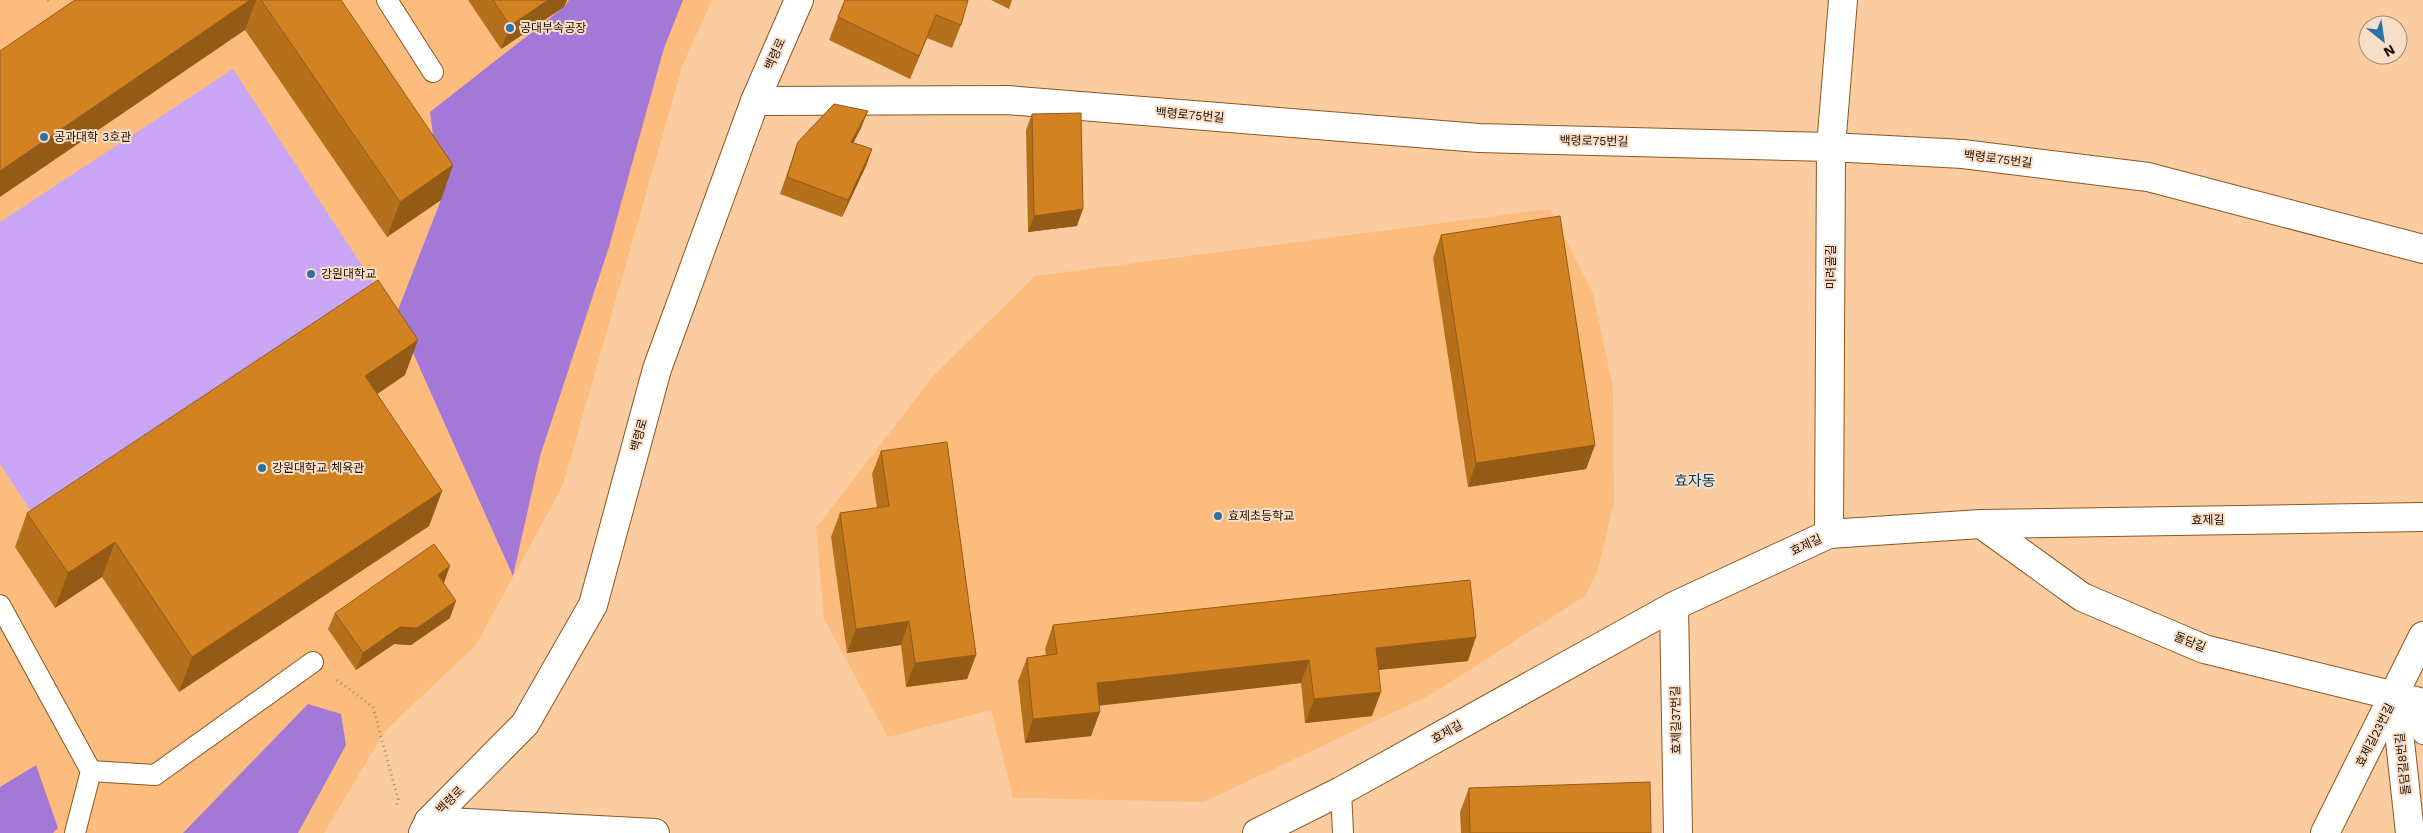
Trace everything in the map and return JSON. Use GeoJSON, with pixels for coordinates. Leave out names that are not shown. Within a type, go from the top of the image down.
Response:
{"type":"FeatureCollection","features":[{"type":"Feature","properties":{"kind":"street","name":"백령로"},"geometry":{"type":"LineString","coordinates":[[426,827],[525,724],[593,605],[656,369],[755,101],[799,0]]}},
{"type":"Feature","properties":{"kind":"street","name":"미려골길"},"geometry":{"type":"LineString","coordinates":[[1829,534],[1832,147],[1843,0]]}},
{"type":"Feature","properties":{"kind":"street","name":"백령로75번길"},"geometry":{"type":"LineString","coordinates":[[755,101],[1006,100],[1479,138],[1832,147],[1963,154],[2148,177],[2423,248]]}},
{"type":"Feature","properties":{"kind":"street","name":"효제길"},"geometry":{"type":"LineString","coordinates":[[1257,833],[1341,791],[1674,606],[1829,534],[1981,524],[2423,517]]}},
{"type":"Feature","properties":{"kind":"street","name":"돌담길"},"geometry":{"type":"LineString","coordinates":[[1981,524],[2082,597],[2204,649],[2423,703]]}},
{"type":"Feature","properties":{"kind":"street","name":"효제길37번길"},"geometry":{"type":"LineString","coordinates":[[1674,606],[1678,833]]}},
{"type":"Feature","properties":{"kind":"street","name":"효제길23번길"},"geometry":{"type":"LineString","coordinates":[[2325,833],[2423,636]]}},
{"type":"Feature","properties":{"kind":"street","name":"돌담길8번길"},"geometry":{"type":"LineString","coordinates":[[2395,695],[2410,833]]}},
{"type":"Feature","properties":{"kind":"street"},"geometry":{"type":"LineString","coordinates":[[426,827],[656,833]]}},
{"type":"Feature","properties":{"kind":"lane"},"geometry":{"type":"LineString","coordinates":[[387,0],[433,72]]}},
{"type":"Feature","properties":{"kind":"lane"},"geometry":{"type":"LineString","coordinates":[[0,605],[91,771],[75,833]]}},
{"type":"Feature","properties":{"kind":"lane"},"geometry":{"type":"LineString","coordinates":[[91,771],[155,775],[313,662]]}},
{"type":"Feature","properties":{"kind":"lane"},"geometry":{"type":"LineString","coordinates":[[2395,695],[2423,734]]}},
{"type":"Feature","properties":{"kind":"lane"},"geometry":{"type":"LineString","coordinates":[[1341,791],[1343,833]]}},
{"type":"Feature","properties":{"kind":"path"},"geometry":{"type":"LineString","coordinates":[[313,662],[373,707],[398,799],[396,808]]}},
{"type":"Feature","properties":{"kind":"shaded area","name":"강원대학교"},"geometry":{"type":"Polygon","coordinates":[[[0,0],[712,0],[683,64],[563,485],[476,645],[385,731],[324,833],[0,833],[0,0]]]}},
{"type":"Feature","properties":{"kind":"shaded area"},"geometry":{"type":"Polygon","coordinates":[[[569,0],[683,0],[664,48],[609,247],[540,456],[513,576],[396,315],[441,200],[430,112],[564,7],[569,0]]]}},
{"type":"Feature","properties":{"kind":"shaded area"},"geometry":{"type":"Polygon","coordinates":[[[233,69],[380,293],[36,519],[0,464],[0,222],[233,69]]]}},
{"type":"Feature","properties":{"kind":"shaded area","name":"효제초등학교"},"geometry":{"type":"Polygon","coordinates":[[[1550,209],[1593,293],[1613,388],[1614,503],[1597,572],[1585,596],[1430,695],[1204,802],[1013,798],[991,710],[888,737],[824,619],[816,528],[934,375],[1035,276],[1550,209]]]}},
{"type":"Feature","properties":{"kind":"shaded area"},"geometry":{"type":"Polygon","coordinates":[[[308,704],[341,714],[346,745],[298,833],[183,833],[308,704]]]}},
{"type":"Feature","properties":{"kind":"shaded area"},"geometry":{"type":"Polygon","coordinates":[[[36,765],[58,828],[53,833],[0,833],[0,787],[36,765]]]}},
{"type":"Feature","properties":{"kind":"building"},"geometry":{"type":"Polygon","coordinates":[[[75,0],[250,0],[0,171],[0,51],[75,0]]]}},
{"type":"Feature","properties":{"kind":"building"},"geometry":{"type":"Polygon","coordinates":[[[261,0],[341,0],[453,165],[400,202],[261,0]]]}},
{"type":"Feature","properties":{"kind":"building"},"geometry":{"type":"Polygon","coordinates":[[[493,0],[548,0],[510,26],[493,0]]]}},
{"type":"Feature","properties":{"kind":"building"},"geometry":{"type":"Polygon","coordinates":[[[845,0],[968,0],[961,25],[936,15],[919,56],[838,17],[845,0]]]}},
{"type":"Feature","properties":{"kind":"building"},"geometry":{"type":"Polygon","coordinates":[[[834,104],[868,111],[851,142],[872,149],[848,200],[787,177],[798,142],[834,104]]]}},
{"type":"Feature","properties":{"kind":"building"},"geometry":{"type":"Polygon","coordinates":[[[1081,113],[1083,209],[1034,216],[1032,114],[1081,113]]]}},
{"type":"Feature","properties":{"kind":"building"},"geometry":{"type":"Polygon","coordinates":[[[1560,216],[1595,445],[1476,463],[1441,235],[1560,216]]]}},
{"type":"Feature","properties":{"kind":"building","name":"강원대학교 체육관"},"geometry":{"type":"Polygon","coordinates":[[[378,280],[418,340],[365,376],[442,491],[192,657],[115,542],[68,573],[27,513],[378,280]]]}},
{"type":"Feature","properties":{"kind":"building"},"geometry":{"type":"Polygon","coordinates":[[[947,442],[976,655],[915,663],[909,621],[856,629],[840,513],[889,506],[881,451],[947,442]]]}},
{"type":"Feature","properties":{"kind":"building"},"geometry":{"type":"Polygon","coordinates":[[[434,544],[450,566],[438,575],[456,601],[417,628],[400,627],[363,653],[335,613],[434,544]]]}},
{"type":"Feature","properties":{"kind":"building"},"geometry":{"type":"Polygon","coordinates":[[[1470,580],[1476,637],[1376,648],[1381,692],[1314,699],[1309,660],[1097,683],[1100,712],[1033,719],[1027,658],[1057,654],[1053,625],[1470,580]]]}},
{"type":"Feature","properties":{"kind":"building"},"geometry":{"type":"Polygon","coordinates":[[[1650,782],[1651,833],[1470,833],[1469,788],[1650,782]]]}},
{"type":"Feature","properties":{"kind":"place","name":"공대부속공장"},"geometry":{"type":"Point","coordinates":[510,28]}},
{"type":"Feature","properties":{"kind":"place","name":"공과대학 3호관"},"geometry":{"type":"Point","coordinates":[44,137]}},
{"type":"Feature","properties":{"kind":"place","name":"강원대학교"},"geometry":{"type":"Point","coordinates":[311,274]}},
{"type":"Feature","properties":{"kind":"place","name":"강원대학교 체육관"},"geometry":{"type":"Point","coordinates":[262,468]}},
{"type":"Feature","properties":{"kind":"place","name":"효제초등학교"},"geometry":{"type":"Point","coordinates":[1218,516]}},
{"type":"Feature","properties":{"kind":"district","name":"효자동"},"geometry":{"type":"Point","coordinates":[1695,481]}}]}
